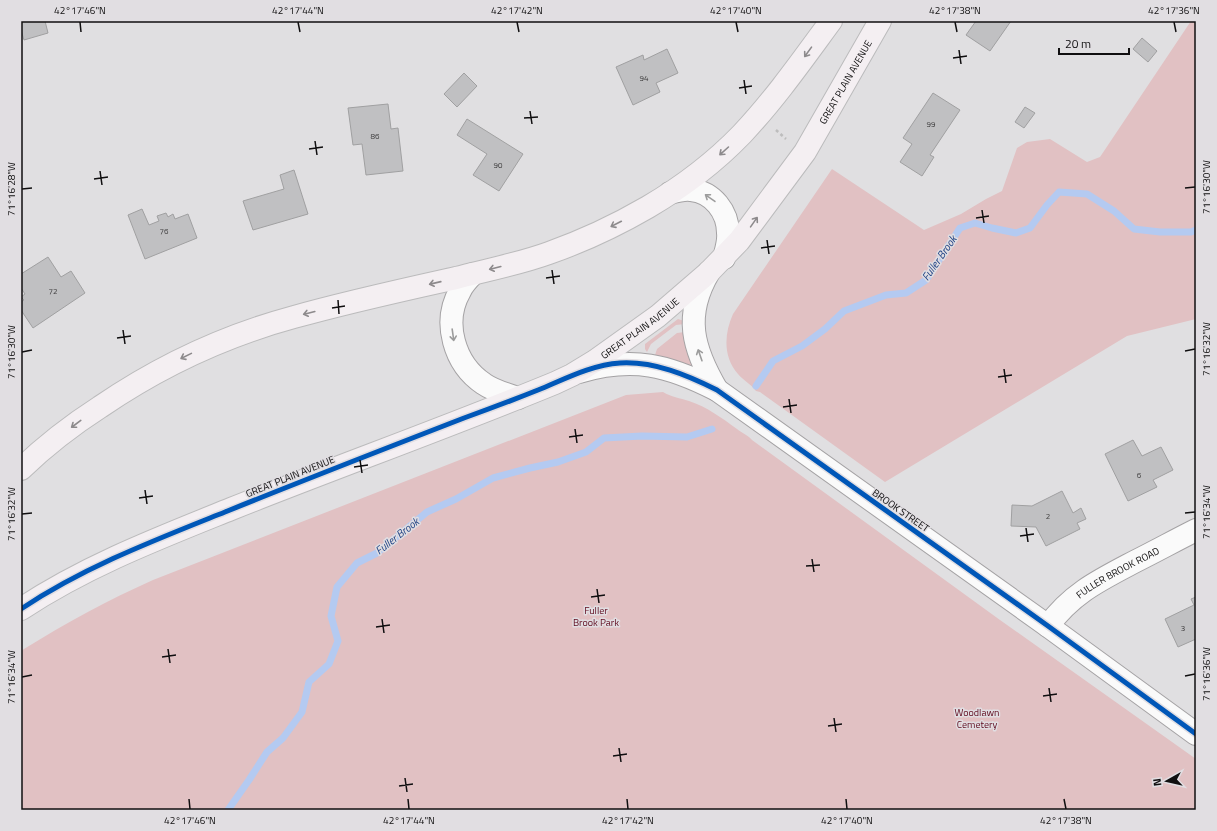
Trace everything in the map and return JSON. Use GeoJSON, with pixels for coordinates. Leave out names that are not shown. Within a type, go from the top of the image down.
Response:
{"type":"FeatureCollection","features":[{"type":"Feature","properties":{"kind":"main road"},"geometry":{"type":"LineString","coordinates":[[21,469],[63,433],[105,403],[147,377],[210,345],[249,330],[294,317],[527,260],[567,246],[629,218],[670,193],[694,176],[742,134],[789,78],[831,21]]}},
{"type":"Feature","properties":{"kind":"main road","name":"GREAT PLAIN AVENUE"},"geometry":{"type":"LineString","coordinates":[[21,609],[42,595],[79,575],[139,546],[301,481],[518,398],[572,374],[610,351],[658,316],[694,287],[717,265],[750,228],[805,152],[880,21]]}},
{"type":"Feature","properties":{"kind":"street","name":"BROOK STREET"},"geometry":{"type":"LineString","coordinates":[[670,193],[682,190],[692,190],[701,192],[711,197],[724,213],[727,224],[727,246],[717,265],[702,284],[698,295],[693,320],[694,333],[702,362],[717,390]]}},
{"type":"Feature","properties":{"kind":"street"},"geometry":{"type":"LineString","coordinates":[[473,274],[465,282],[454,304],[452,331],[458,354],[471,374],[482,383],[493,390],[518,398]]}},
{"type":"Feature","properties":{"kind":"street","name":"BROOK STREET"},"geometry":{"type":"LineString","coordinates":[[572,374],[620,363],[638,364],[670,370],[692,378],[717,390],[1048,626],[1196,734]]}},
{"type":"Feature","properties":{"kind":"street","name":"FULLER BROOK ROAD"},"geometry":{"type":"LineString","coordinates":[[1048,626],[1068,603],[1094,583],[1196,530]]}},
{"type":"Feature","properties":{"kind":"path"},"geometry":{"type":"LineString","coordinates":[[776,130],[788,140]]}},
{"type":"Feature","properties":{"kind":"green space"},"geometry":{"type":"Polygon","coordinates":[[[1191,21],[1196,21],[1196,319],[1127,336],[885,482],[760,392],[756,391],[738,374],[727,353],[726,345],[728,329],[733,314],[832,169],[924,230],[961,214],[1002,191],[1017,148],[1027,142],[1050,139],[1087,162],[1100,157],[1191,21]]]}},
{"type":"Feature","properties":{"kind":"green space"},"geometry":{"type":"Polygon","coordinates":[[[678,319],[684,321],[685,324],[676,325],[651,344],[647,352],[645,349],[645,344],[678,319]]]}},
{"type":"Feature","properties":{"kind":"green space"},"geometry":{"type":"Polygon","coordinates":[[[685,332],[697,369],[655,355],[657,349],[677,333],[685,332]]]}},
{"type":"Feature","properties":{"kind":"green space","name":"Fuller Brook Park"},"geometry":{"type":"Polygon","coordinates":[[[663,392],[702,406],[747,435],[1000,620],[1196,759],[1196,810],[21,810],[21,651],[24,649],[87,612],[153,580],[626,395],[663,392]]]}},
{"type":"Feature","properties":{"kind":"building"},"geometry":{"type":"Polygon","coordinates":[[[21,21],[45,21],[48,33],[24,40],[21,30],[21,21]]]}},
{"type":"Feature","properties":{"kind":"building"},"geometry":{"type":"Polygon","coordinates":[[[976,21],[1011,21],[990,51],[966,35],[976,21]]]}},
{"type":"Feature","properties":{"kind":"building"},"geometry":{"type":"Polygon","coordinates":[[[1142,38],[1157,51],[1148,62],[1133,49],[1142,38]]]}},
{"type":"Feature","properties":{"kind":"building"},"geometry":{"type":"Polygon","coordinates":[[[667,49],[678,73],[656,83],[660,92],[633,105],[616,67],[643,55],[644,60],[667,49]]]}},
{"type":"Feature","properties":{"kind":"building"},"geometry":{"type":"Polygon","coordinates":[[[464,73],[477,86],[457,107],[444,94],[464,73]]]}},
{"type":"Feature","properties":{"kind":"building"},"geometry":{"type":"Polygon","coordinates":[[[933,93],[960,110],[930,155],[934,157],[922,176],[900,162],[912,144],[903,138],[933,93]]]}},
{"type":"Feature","properties":{"kind":"building"},"geometry":{"type":"Polygon","coordinates":[[[388,104],[391,129],[398,128],[403,171],[366,175],[362,144],[353,145],[348,108],[388,104]]]}},
{"type":"Feature","properties":{"kind":"building"},"geometry":{"type":"Polygon","coordinates":[[[1025,107],[1035,113],[1024,128],[1015,122],[1025,107]]]}},
{"type":"Feature","properties":{"kind":"building"},"geometry":{"type":"Polygon","coordinates":[[[467,119],[523,154],[499,191],[473,175],[487,154],[457,135],[467,119]]]}},
{"type":"Feature","properties":{"kind":"building"},"geometry":{"type":"Polygon","coordinates":[[[294,170],[308,214],[253,230],[243,201],[284,189],[280,175],[294,170]]]}},
{"type":"Feature","properties":{"kind":"building"},"geometry":{"type":"Polygon","coordinates":[[[142,209],[149,225],[159,221],[157,216],[166,213],[168,217],[173,214],[175,219],[188,214],[197,238],[145,259],[128,215],[142,209]]]}},
{"type":"Feature","properties":{"kind":"building"},"geometry":{"type":"Polygon","coordinates":[[[48,257],[61,277],[71,271],[85,293],[33,328],[21,310],[21,302],[24,300],[21,297],[25,294],[21,288],[21,274],[48,257]]]}},
{"type":"Feature","properties":{"kind":"building"},"geometry":{"type":"Polygon","coordinates":[[[1133,440],[1142,456],[1161,447],[1173,470],[1153,480],[1157,487],[1128,501],[1105,454],[1133,440]]]}},
{"type":"Feature","properties":{"kind":"building"},"geometry":{"type":"Polygon","coordinates":[[[1062,491],[1073,513],[1081,508],[1086,519],[1077,523],[1080,529],[1046,546],[1036,527],[1011,526],[1012,505],[1032,506],[1062,491]]]}},
{"type":"Feature","properties":{"kind":"building"},"geometry":{"type":"Polygon","coordinates":[[[1196,597],[1196,639],[1178,647],[1165,619],[1194,605],[1191,599],[1196,597]]]}},
{"type":"Feature","properties":{"kind":"waterway","name":"Fuller Brook"},"geometry":{"type":"LineString","coordinates":[[756,386],[773,361],[802,346],[825,329],[844,311],[886,295],[906,293],[926,280],[960,228],[975,223],[1016,233],[1030,228],[1059,192],[1087,194],[1114,211],[1134,229],[1160,232],[1191,232],[1196,230]]}},
{"type":"Feature","properties":{"kind":"waterway","name":"Fuller Brook"},"geometry":{"type":"LineString","coordinates":[[228,810],[267,752],[283,738],[302,712],[309,682],[329,664],[338,641],[331,616],[337,587],[357,563],[377,553],[427,512],[456,499],[493,478],[558,462],[586,452],[604,438],[642,436],[687,437],[712,429]]}},
{"type":"Feature","properties":{"kind":"cycle path"},"geometry":{"type":"LineString","coordinates":[[21,609],[70,580],[120,555],[172,533],[568,377],[609,364],[645,364],[682,374],[717,390],[1048,626],[1196,734]]}},
{"type":"Feature","properties":{"kind":"park label","name":"Woodlawn Cemetery"},"geometry":{"type":"Point","coordinates":[977,718]}}]}
